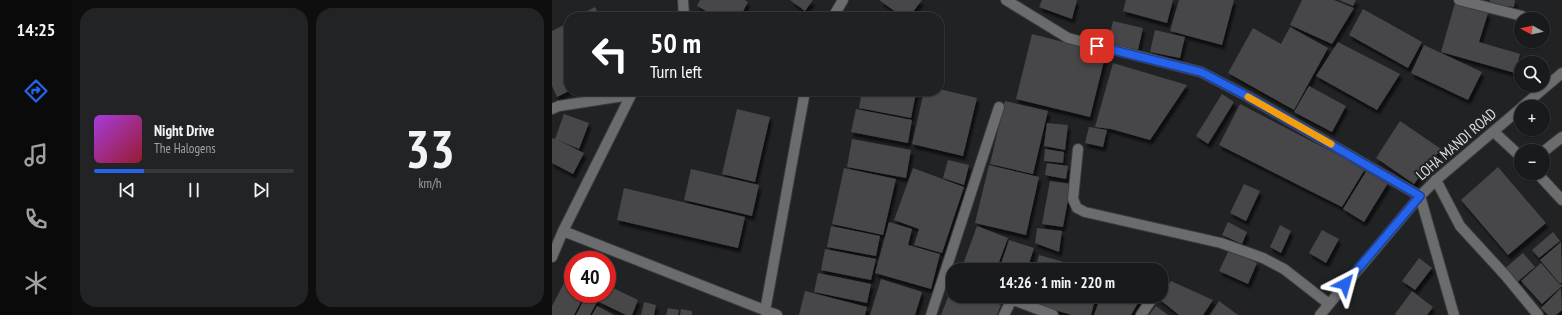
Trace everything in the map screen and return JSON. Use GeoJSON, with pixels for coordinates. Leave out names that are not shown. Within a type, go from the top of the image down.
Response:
{"type":"FeatureCollection","features":[{"type":"Feature","properties":{"kind":"street"},"geometry":{"type":"LineString","coordinates":[[683,0],[684,12]]}},
{"type":"Feature","properties":{"kind":"street"},"geometry":{"type":"LineString","coordinates":[[836,12],[843,0]]}},
{"type":"Feature","properties":{"kind":"street"},"geometry":{"type":"LineString","coordinates":[[1006,0],[1068,38],[1201,72],[1254,100],[1420,196],[1454,315]]}},
{"type":"Feature","properties":{"kind":"street"},"geometry":{"type":"LineString","coordinates":[[1459,0],[1514,14]]}},
{"type":"Feature","properties":{"kind":"street","name":"LOHA MANDI ROAD"},"geometry":{"type":"LineString","coordinates":[[1531,100],[1562,73]]}},
{"type":"Feature","properties":{"kind":"street"},"geometry":{"type":"LineString","coordinates":[[552,108],[614,96]]}},
{"type":"Feature","properties":{"kind":"street"},"geometry":{"type":"LineString","coordinates":[[552,257],[563,231],[630,96]]}},
{"type":"Feature","properties":{"kind":"street"},"geometry":{"type":"LineString","coordinates":[[765,311],[804,96]]}},
{"type":"Feature","properties":{"kind":"street"},"geometry":{"type":"LineString","coordinates":[[953,263],[999,107]]}},
{"type":"Feature","properties":{"kind":"street","name":"LOHA MANDI ROAD"},"geometry":{"type":"LineString","coordinates":[[1320,315],[1420,196],[1436,180],[1514,115]]}},
{"type":"Feature","properties":{"kind":"street"},"geometry":{"type":"LineString","coordinates":[[1494,132],[1514,151]]}},
{"type":"Feature","properties":{"kind":"street"},"geometry":{"type":"LineString","coordinates":[[1550,146],[1562,137]]}},
{"type":"Feature","properties":{"kind":"street"},"geometry":{"type":"LineString","coordinates":[[1078,149],[1073,199],[1077,208],[1085,212],[1221,243],[1264,258],[1284,269],[1329,304]]}},
{"type":"Feature","properties":{"kind":"street"},"geometry":{"type":"LineString","coordinates":[[1436,180],[1460,226],[1505,275],[1538,315]]}},
{"type":"Feature","properties":{"kind":"street"},"geometry":{"type":"LineString","coordinates":[[1543,180],[1562,200]]}},
{"type":"Feature","properties":{"kind":"street"},"geometry":{"type":"LineString","coordinates":[[563,231],[777,315]]}},
{"type":"Feature","properties":{"kind":"street"},"geometry":{"type":"LineString","coordinates":[[931,315],[946,282]]}},
{"type":"Feature","properties":{"kind":"street"},"geometry":{"type":"LineString","coordinates":[[1004,315],[1006,303]]}},
{"type":"Feature","properties":{"kind":"street"},"geometry":{"type":"LineString","coordinates":[[1021,303],[1053,315]]}},
{"type":"Feature","properties":{"kind":"street"},"geometry":{"type":"LineString","coordinates":[[1141,315],[1149,303]]}},
{"type":"Feature","properties":{"kind":"building"},"geometry":{"type":"Polygon","coordinates":[[[700,0],[745,0],[748,2],[743,12],[708,12],[697,6],[700,0]]]}},
{"type":"Feature","properties":{"kind":"building"},"geometry":{"type":"Polygon","coordinates":[[[790,0],[813,0],[805,11],[790,0]]]}},
{"type":"Feature","properties":{"kind":"building"},"geometry":{"type":"Polygon","coordinates":[[[879,0],[922,0],[913,12],[896,12],[879,0]]]}},
{"type":"Feature","properties":{"kind":"building"},"geometry":{"type":"Polygon","coordinates":[[[1042,0],[1077,0],[1072,19],[1039,7],[1042,0]]]}},
{"type":"Feature","properties":{"kind":"building"},"geometry":{"type":"Polygon","coordinates":[[[1126,0],[1173,0],[1167,23],[1123,11],[1126,0]]]}},
{"type":"Feature","properties":{"kind":"building"},"geometry":{"type":"Polygon","coordinates":[[[1179,0],[1234,0],[1222,45],[1170,31],[1179,0]]]}},
{"type":"Feature","properties":{"kind":"building"},"geometry":{"type":"Polygon","coordinates":[[[1302,0],[1334,0],[1354,8],[1332,44],[1290,25],[1302,0]]]}},
{"type":"Feature","properties":{"kind":"building"},"geometry":{"type":"Polygon","coordinates":[[[1339,0],[1356,0],[1353,6],[1339,0]]]}},
{"type":"Feature","properties":{"kind":"building"},"geometry":{"type":"Polygon","coordinates":[[[1490,0],[1515,0],[1514,7],[1490,4],[1490,0]]]}},
{"type":"Feature","properties":{"kind":"building"},"geometry":{"type":"Polygon","coordinates":[[[1455,3],[1488,13],[1479,42],[1520,54],[1519,56],[1514,56],[1514,73],[1441,52],[1455,3]]]}},
{"type":"Feature","properties":{"kind":"building"},"geometry":{"type":"Polygon","coordinates":[[[595,7],[598,12],[585,12],[595,7]]]}},
{"type":"Feature","properties":{"kind":"building"},"geometry":{"type":"Polygon","coordinates":[[[1363,9],[1422,42],[1408,68],[1349,35],[1363,9]]]}},
{"type":"Feature","properties":{"kind":"building"},"geometry":{"type":"Polygon","coordinates":[[[1113,21],[1143,28],[1138,50],[1108,43],[1113,21]]]}},
{"type":"Feature","properties":{"kind":"building"},"geometry":{"type":"Polygon","coordinates":[[[564,25],[564,94],[557,97],[552,86],[552,31],[564,25]]]}},
{"type":"Feature","properties":{"kind":"building"},"geometry":{"type":"Polygon","coordinates":[[[1290,27],[1328,48],[1294,110],[1228,73],[1253,28],[1281,44],[1290,27]]]}},
{"type":"Feature","properties":{"kind":"building"},"geometry":{"type":"Polygon","coordinates":[[[1155,30],[1185,37],[1180,58],[1150,52],[1155,30]]]}},
{"type":"Feature","properties":{"kind":"building"},"geometry":{"type":"Polygon","coordinates":[[[1032,34],[1106,53],[1090,117],[1016,99],[1032,34]]]}},
{"type":"Feature","properties":{"kind":"building"},"geometry":{"type":"Polygon","coordinates":[[[1338,42],[1400,74],[1377,110],[1316,76],[1338,42]]]}},
{"type":"Feature","properties":{"kind":"building"},"geometry":{"type":"Polygon","coordinates":[[[1424,45],[1482,72],[1468,100],[1411,73],[1424,45]]]}},
{"type":"Feature","properties":{"kind":"building"},"geometry":{"type":"Polygon","coordinates":[[[1113,63],[1187,85],[1150,140],[1111,129],[1095,127],[1113,63]]]}},
{"type":"Feature","properties":{"kind":"building"},"geometry":{"type":"Polygon","coordinates":[[[1309,86],[1346,106],[1332,132],[1294,112],[1309,86]]]}},
{"type":"Feature","properties":{"kind":"building"},"geometry":{"type":"Polygon","coordinates":[[[944,90],[977,98],[963,156],[912,144],[923,96],[944,96],[944,90]]]}},
{"type":"Feature","properties":{"kind":"building"},"geometry":{"type":"Polygon","coordinates":[[[1222,94],[1234,102],[1208,144],[1196,136],[1222,94]]]}},
{"type":"Feature","properties":{"kind":"building"},"geometry":{"type":"Polygon","coordinates":[[[861,96],[915,96],[911,118],[859,108],[861,96]]]}},
{"type":"Feature","properties":{"kind":"building"},"geometry":{"type":"Polygon","coordinates":[[[1005,101],[1048,111],[1033,174],[990,164],[1005,101]]]}},
{"type":"Feature","properties":{"kind":"building"},"geometry":{"type":"Polygon","coordinates":[[[1240,104],[1365,169],[1342,207],[1219,145],[1240,104]]]}},
{"type":"Feature","properties":{"kind":"building"},"geometry":{"type":"Polygon","coordinates":[[[737,109],[770,117],[755,182],[722,174],[737,109]]]}},
{"type":"Feature","properties":{"kind":"building"},"geometry":{"type":"Polygon","coordinates":[[[856,109],[912,120],[908,143],[851,132],[856,109]]]}},
{"type":"Feature","properties":{"kind":"building"},"geometry":{"type":"Polygon","coordinates":[[[564,114],[589,123],[579,149],[558,140],[584,153],[573,174],[552,163],[552,138],[555,139],[564,114]]]}},
{"type":"Feature","properties":{"kind":"building"},"geometry":{"type":"Polygon","coordinates":[[[1400,121],[1441,149],[1414,184],[1376,158],[1400,121]]]}},
{"type":"Feature","properties":{"kind":"building"},"geometry":{"type":"Polygon","coordinates":[[[1047,123],[1068,125],[1065,150],[1044,146],[1047,123]]]}},
{"type":"Feature","properties":{"kind":"building"},"geometry":{"type":"Polygon","coordinates":[[[1089,127],[1107,130],[1103,147],[1085,143],[1089,127]]]}},
{"type":"Feature","properties":{"kind":"building"},"geometry":{"type":"Polygon","coordinates":[[[852,139],[911,150],[906,178],[847,167],[852,139]]]}},
{"type":"Feature","properties":{"kind":"building"},"geometry":{"type":"Polygon","coordinates":[[[1045,149],[1064,152],[1063,163],[1044,161],[1045,149]]]}},
{"type":"Feature","properties":{"kind":"building"},"geometry":{"type":"Polygon","coordinates":[[[948,160],[969,165],[964,185],[943,178],[948,160]]]}},
{"type":"Feature","properties":{"kind":"building"},"geometry":{"type":"Polygon","coordinates":[[[1047,163],[1068,166],[1066,179],[1045,175],[1047,163]]]}},
{"type":"Feature","properties":{"kind":"building"},"geometry":{"type":"Polygon","coordinates":[[[989,165],[1039,177],[1026,235],[975,223],[989,165]]]}},
{"type":"Feature","properties":{"kind":"building"},"geometry":{"type":"Polygon","coordinates":[[[1498,167],[1546,223],[1508,255],[1461,200],[1498,167]]]}},
{"type":"Feature","properties":{"kind":"building"},"geometry":{"type":"Polygon","coordinates":[[[844,168],[896,179],[883,235],[832,224],[844,168]]]}},
{"type":"Feature","properties":{"kind":"building"},"geometry":{"type":"Polygon","coordinates":[[[913,168],[964,187],[942,253],[914,245],[919,229],[894,220],[913,168]]]}},
{"type":"Feature","properties":{"kind":"building"},"geometry":{"type":"Polygon","coordinates":[[[691,169],[759,185],[752,216],[684,200],[691,169]]]}},
{"type":"Feature","properties":{"kind":"building"},"geometry":{"type":"Polygon","coordinates":[[[1367,170],[1388,183],[1364,222],[1343,209],[1367,170]]]}},
{"type":"Feature","properties":{"kind":"building"},"geometry":{"type":"Polygon","coordinates":[[[1050,181],[1071,184],[1063,227],[1042,224],[1050,181]]]}},
{"type":"Feature","properties":{"kind":"building"},"geometry":{"type":"Polygon","coordinates":[[[1244,184],[1260,191],[1246,221],[1230,213],[1244,184]]]}},
{"type":"Feature","properties":{"kind":"building"},"geometry":{"type":"Polygon","coordinates":[[[624,188],[745,217],[738,248],[617,220],[624,188]]]}},
{"type":"Feature","properties":{"kind":"building"},"geometry":{"type":"Polygon","coordinates":[[[889,222],[912,229],[908,245],[940,254],[931,289],[875,273],[889,222]]]}},
{"type":"Feature","properties":{"kind":"building"},"geometry":{"type":"Polygon","coordinates":[[[1228,222],[1247,232],[1242,244],[1222,235],[1228,222]]]}},
{"type":"Feature","properties":{"kind":"building"},"geometry":{"type":"Polygon","coordinates":[[[1280,225],[1291,231],[1281,253],[1270,247],[1280,225]]]}},
{"type":"Feature","properties":{"kind":"building"},"geometry":{"type":"Polygon","coordinates":[[[831,226],[880,236],[876,256],[827,247],[831,226]]]}},
{"type":"Feature","properties":{"kind":"building"},"geometry":{"type":"Polygon","coordinates":[[[977,226],[1008,238],[999,263],[964,263],[977,226]]]}},
{"type":"Feature","properties":{"kind":"building"},"geometry":{"type":"Polygon","coordinates":[[[1037,228],[1062,231],[1059,252],[1035,243],[1037,228]]]}},
{"type":"Feature","properties":{"kind":"building"},"geometry":{"type":"Polygon","coordinates":[[[1322,230],[1339,239],[1326,263],[1309,253],[1322,230]]]}},
{"type":"Feature","properties":{"kind":"building"},"geometry":{"type":"Polygon","coordinates":[[[1553,232],[1560,241],[1539,258],[1532,250],[1553,232]]]}},
{"type":"Feature","properties":{"kind":"building"},"geometry":{"type":"Polygon","coordinates":[[[1009,240],[1034,248],[1029,263],[1001,263],[1009,240]]]}},
{"type":"Feature","properties":{"kind":"building"},"geometry":{"type":"Polygon","coordinates":[[[1561,242],[1562,282],[1560,284],[1540,260],[1561,242]]]}},
{"type":"Feature","properties":{"kind":"building"},"geometry":{"type":"Polygon","coordinates":[[[825,249],[876,259],[871,280],[821,270],[825,249]]]}},
{"type":"Feature","properties":{"kind":"building"},"geometry":{"type":"Polygon","coordinates":[[[1229,250],[1257,263],[1248,284],[1219,271],[1229,250]]]}},
{"type":"Feature","properties":{"kind":"building"},"geometry":{"type":"Polygon","coordinates":[[[1523,253],[1535,267],[1515,284],[1503,270],[1523,253]]]}},
{"type":"Feature","properties":{"kind":"building"},"geometry":{"type":"Polygon","coordinates":[[[1039,255],[1067,263],[1037,263],[1039,255]]]}},
{"type":"Feature","properties":{"kind":"building"},"geometry":{"type":"Polygon","coordinates":[[[1419,258],[1432,268],[1415,290],[1402,281],[1419,258]]]}},
{"type":"Feature","properties":{"kind":"building"},"geometry":{"type":"Polygon","coordinates":[[[1541,263],[1560,285],[1562,284],[1562,286],[1542,304],[1521,281],[1541,263]]]}},
{"type":"Feature","properties":{"kind":"building"},"geometry":{"type":"Polygon","coordinates":[[[818,273],[871,284],[867,303],[814,292],[818,273]]]}},
{"type":"Feature","properties":{"kind":"building"},"geometry":{"type":"Polygon","coordinates":[[[881,279],[922,292],[915,315],[870,315],[881,279]]]}},
{"type":"Feature","properties":{"kind":"building"},"geometry":{"type":"Polygon","coordinates":[[[1171,281],[1213,300],[1203,315],[1179,315],[1164,303],[1168,303],[1168,286],[1171,281]]]}},
{"type":"Feature","properties":{"kind":"building"},"geometry":{"type":"Polygon","coordinates":[[[564,283],[564,303],[580,303],[574,315],[552,315],[552,306],[564,283]]]}},
{"type":"Feature","properties":{"kind":"building"},"geometry":{"type":"Polygon","coordinates":[[[1561,288],[1562,310],[1556,315],[1548,315],[1541,308],[1561,288]]]}},
{"type":"Feature","properties":{"kind":"building"},"geometry":{"type":"Polygon","coordinates":[[[616,289],[638,300],[632,315],[626,315],[601,303],[616,303],[616,289]]]}},
{"type":"Feature","properties":{"kind":"building"},"geometry":{"type":"Polygon","coordinates":[[[805,291],[867,307],[865,315],[799,315],[805,291]]]}},
{"type":"Feature","properties":{"kind":"building"},"geometry":{"type":"Polygon","coordinates":[[[1412,291],[1433,307],[1427,315],[1396,315],[1395,314],[1412,291]]]}},
{"type":"Feature","properties":{"kind":"building"},"geometry":{"type":"Polygon","coordinates":[[[1219,301],[1238,315],[1210,315],[1219,301]]]}},
{"type":"Feature","properties":{"kind":"building"},"geometry":{"type":"Polygon","coordinates":[[[644,302],[656,305],[654,315],[641,315],[644,302]]]}},
{"type":"Feature","properties":{"kind":"building"},"geometry":{"type":"Polygon","coordinates":[[[946,302],[996,303],[1001,305],[997,315],[941,315],[946,302]]]}},
{"type":"Feature","properties":{"kind":"building"},"geometry":{"type":"Polygon","coordinates":[[[582,303],[596,303],[590,315],[576,315],[582,303]]]}},
{"type":"Feature","properties":{"kind":"building"},"geometry":{"type":"Polygon","coordinates":[[[1030,303],[1094,303],[1091,315],[1072,315],[1030,303]]]}},
{"type":"Feature","properties":{"kind":"building"},"geometry":{"type":"Polygon","coordinates":[[[1098,303],[1138,303],[1131,315],[1094,315],[1098,303]]]}},
{"type":"Feature","properties":{"kind":"building"},"geometry":{"type":"Polygon","coordinates":[[[597,306],[614,315],[592,315],[597,306]]]}},
{"type":"Feature","properties":{"kind":"building"},"geometry":{"type":"Polygon","coordinates":[[[1156,306],[1168,315],[1149,315],[1156,306]]]}},
{"type":"Feature","properties":{"kind":"building"},"geometry":{"type":"Polygon","coordinates":[[[668,308],[679,310],[678,315],[666,315],[668,308]]]}},
{"type":"Feature","properties":{"kind":"building"},"geometry":{"type":"Polygon","coordinates":[[[681,309],[692,311],[692,315],[680,315],[681,309]]]}},
{"type":"Feature","properties":{"kind":"slow traffic"},"geometry":{"type":"LineString","coordinates":[[1248,97],[1331,144]]}},
{"type":"Feature","properties":{"kind":"route"},"geometry":{"type":"LineString","coordinates":[[1097,46],[1201,72],[1247,96],[1420,196],[1345,284]]}}]}
